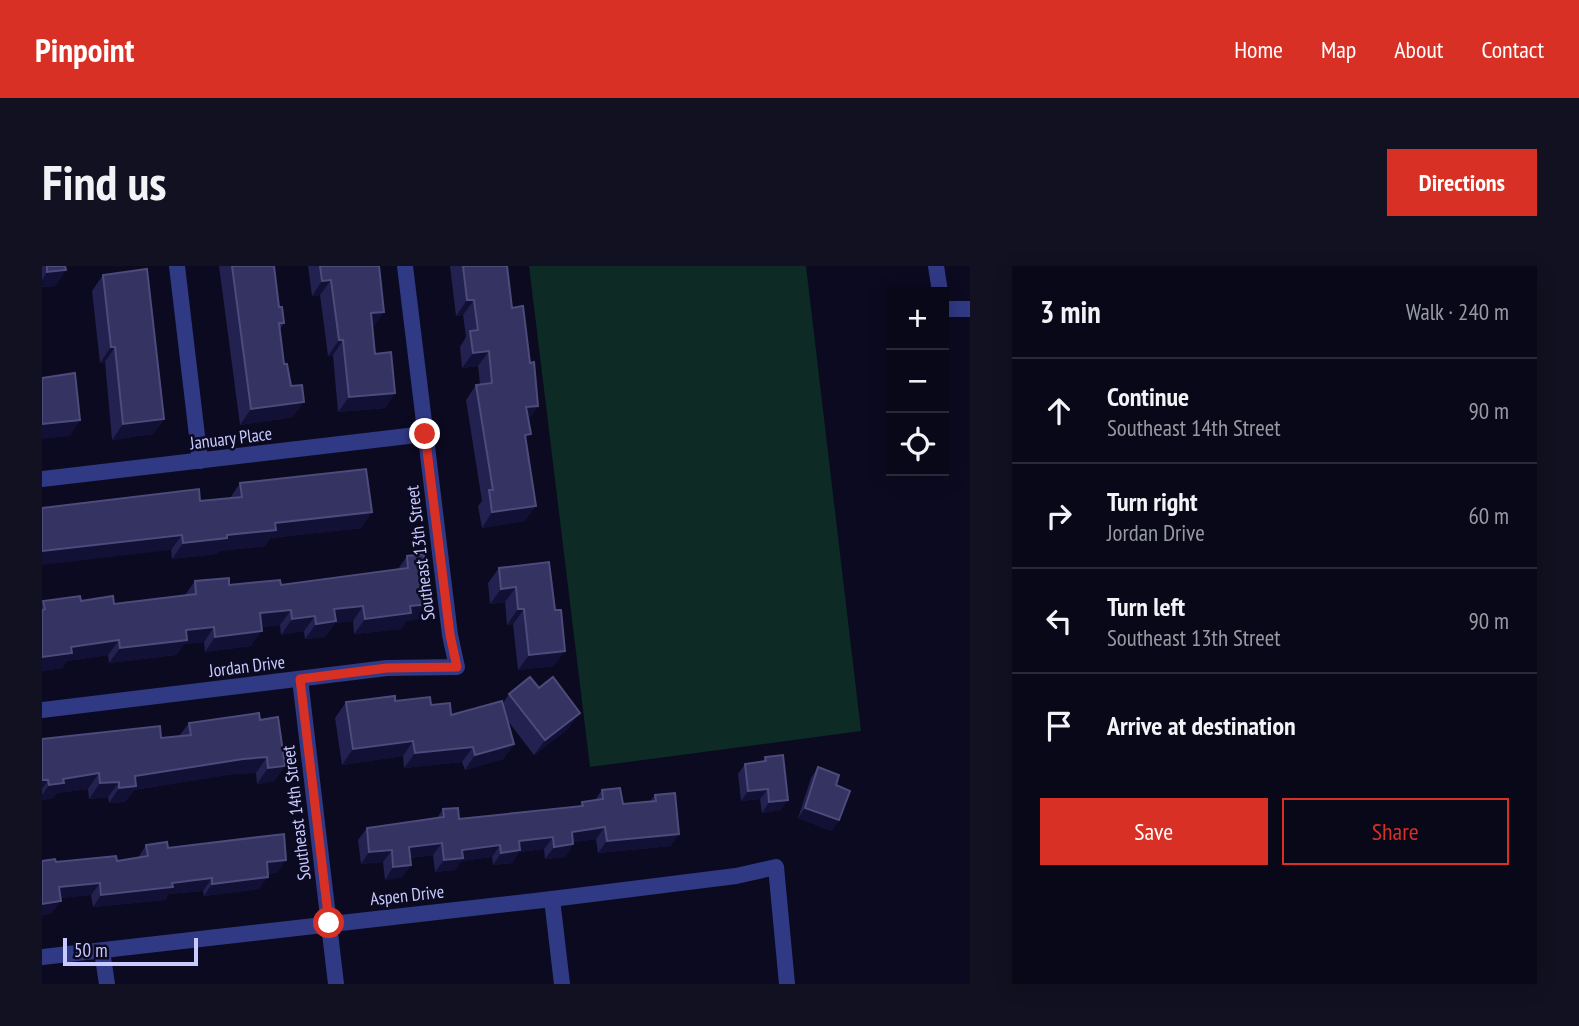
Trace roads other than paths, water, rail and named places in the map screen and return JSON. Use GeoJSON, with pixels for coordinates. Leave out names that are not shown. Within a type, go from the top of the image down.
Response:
{"type":"FeatureCollection","features":[{"type":"Feature","properties":{"kind":"street"},"geometry":{"type":"LineString","coordinates":[[177,266],[200,461]]}},
{"type":"Feature","properties":{"kind":"street","name":"Southeast 13th Street"},"geometry":{"type":"LineString","coordinates":[[405,266],[450,635],[457,667]]}},
{"type":"Feature","properties":{"kind":"street"},"geometry":{"type":"LineString","coordinates":[[936,266],[939,287]]}},
{"type":"Feature","properties":{"kind":"street"},"geometry":{"type":"LineString","coordinates":[[949,309],[970,309]]}},
{"type":"Feature","properties":{"kind":"street","name":"January Place"},"geometry":{"type":"LineString","coordinates":[[42,479],[425,434]]}},
{"type":"Feature","properties":{"kind":"street","name":"Jordan Drive"},"geometry":{"type":"LineString","coordinates":[[42,710],[387,668],[457,667]]}},
{"type":"Feature","properties":{"kind":"street","name":"Southeast 14th Street"},"geometry":{"type":"LineString","coordinates":[[300,679],[336,984]]}},
{"type":"Feature","properties":{"kind":"street","name":"Aspen Drive"},"geometry":{"type":"LineString","coordinates":[[42,957],[552,899],[736,876],[776,867],[787,984]]}},
{"type":"Feature","properties":{"kind":"street"},"geometry":{"type":"LineString","coordinates":[[552,899],[562,984]]}},
{"type":"Feature","properties":{"kind":"street"},"geometry":{"type":"LineString","coordinates":[[102,951],[107,984]]}}]}
